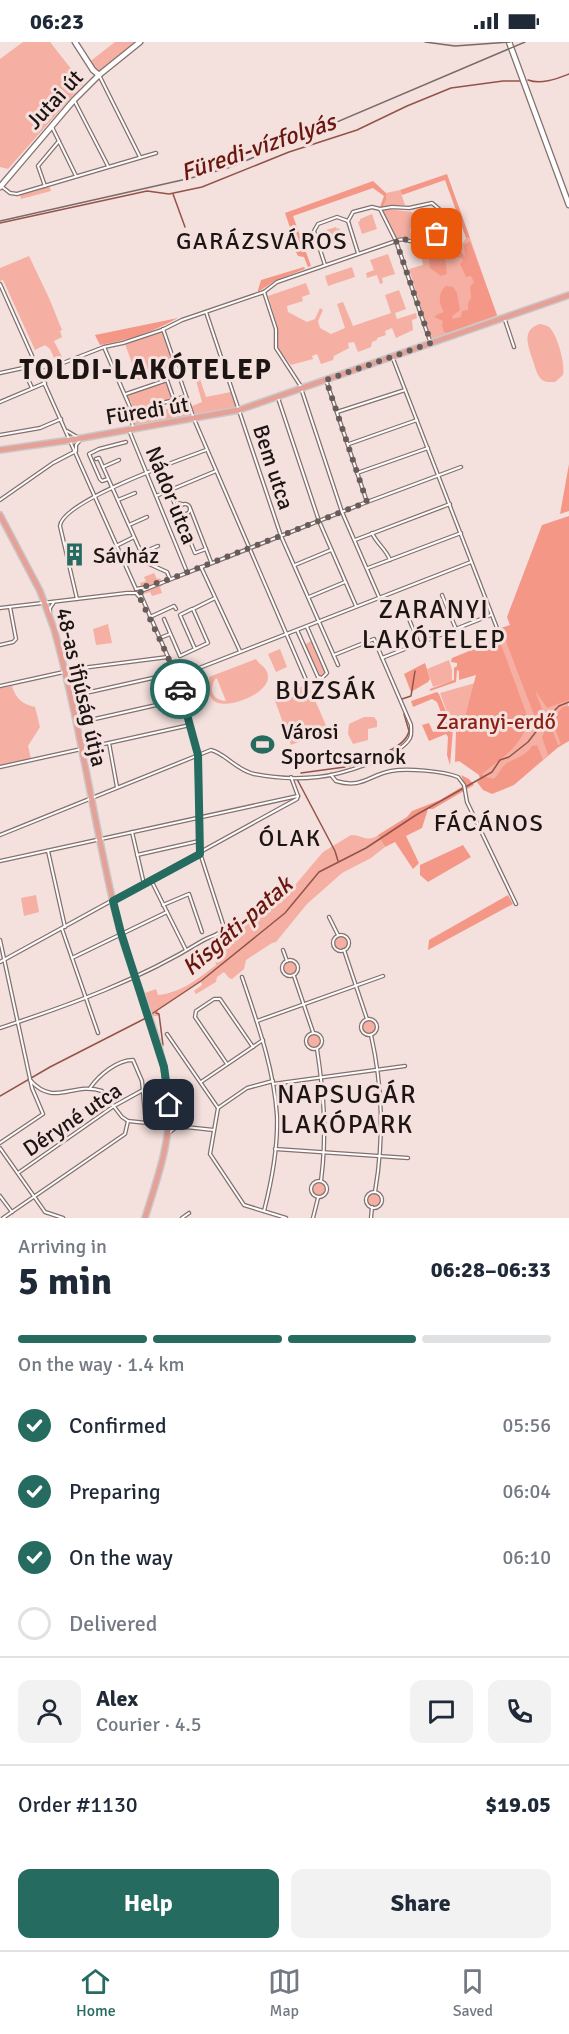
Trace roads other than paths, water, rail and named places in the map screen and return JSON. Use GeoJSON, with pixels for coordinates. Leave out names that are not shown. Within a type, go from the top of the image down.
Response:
{"type":"FeatureCollection","features":[{"type":"Feature","properties":{"kind":"main road","name":"Füredi út"},"geometry":{"type":"LineString","coordinates":[[0,450],[71,440],[239,410],[569,295]]}},
{"type":"Feature","properties":{"kind":"main road","name":"48-as ifjúság útja"},"geometry":{"type":"LineString","coordinates":[[0,515],[40,591],[50,618],[70,697],[99,840],[121,933],[165,1074],[169,1124],[161,1165],[146,1218]]}},
{"type":"Feature","properties":{"kind":"street"},"geometry":{"type":"LineString","coordinates":[[75,42],[93,70],[99,75],[140,157]]}},
{"type":"Feature","properties":{"kind":"street","name":"Jutai út"},"geometry":{"type":"LineString","coordinates":[[0,187],[74,100],[99,75],[140,42]]}},
{"type":"Feature","properties":{"kind":"street"},"geometry":{"type":"LineString","coordinates":[[509,42],[569,205]]}},
{"type":"Feature","properties":{"kind":"street"},"geometry":{"type":"LineString","coordinates":[[74,100],[108,167]]}},
{"type":"Feature","properties":{"kind":"street"},"geometry":{"type":"LineString","coordinates":[[51,125],[76,176]]}},
{"type":"Feature","properties":{"kind":"street"},"geometry":{"type":"LineString","coordinates":[[45,186],[39,166],[59,141]]}},
{"type":"Feature","properties":{"kind":"street"},"geometry":{"type":"LineString","coordinates":[[0,187],[14,194],[156,153]]}},
{"type":"Feature","properties":{"kind":"street"},"geometry":{"type":"LineString","coordinates":[[40,372],[104,347],[164,329],[178,321],[264,292],[277,282],[325,265],[358,254],[396,241],[404,239],[411,241],[438,234],[443,226],[439,209],[430,203],[409,208],[372,207],[353,212],[348,221],[358,254]]}},
{"type":"Feature","properties":{"kind":"street"},"geometry":{"type":"LineString","coordinates":[[380,209],[396,241],[431,343]]}},
{"type":"Feature","properties":{"kind":"street"},"geometry":{"type":"LineString","coordinates":[[325,265],[314,231],[318,224],[337,217],[348,221]]}},
{"type":"Feature","properties":{"kind":"street"},"geometry":{"type":"LineString","coordinates":[[0,284],[175,675],[198,755],[200,854],[224,923],[224,929],[220,932],[135,977],[87,999],[0,1028]]}},
{"type":"Feature","properties":{"kind":"street"},"geometry":{"type":"LineString","coordinates":[[264,292],[276,329],[276,348],[292,370],[301,388],[342,512],[379,597]]}},
{"type":"Feature","properties":{"kind":"street","name":"Bem utca"},"geometry":{"type":"LineString","coordinates":[[206,312],[281,536],[338,665]]}},
{"type":"Feature","properties":{"kind":"street"},"geometry":{"type":"LineString","coordinates":[[504,317],[514,347]]}},
{"type":"Feature","properties":{"kind":"street"},"geometry":{"type":"LineString","coordinates":[[164,329],[194,419],[307,682]]}},
{"type":"Feature","properties":{"kind":"street","name":"Nádor utca"},"geometry":{"type":"LineString","coordinates":[[104,347],[125,394],[131,413],[131,429],[187,572]]}},
{"type":"Feature","properties":{"kind":"street"},"geometry":{"type":"LineString","coordinates":[[392,356],[496,628]]}},
{"type":"Feature","properties":{"kind":"street"},"geometry":{"type":"LineString","coordinates":[[0,373],[23,369],[32,388]]}},
{"type":"Feature","properties":{"kind":"street"},"geometry":{"type":"LineString","coordinates":[[125,394],[167,380],[174,400]]}},
{"type":"Feature","properties":{"kind":"street"},"geometry":{"type":"LineString","coordinates":[[326,380],[367,502]]}},
{"type":"Feature","properties":{"kind":"street"},"geometry":{"type":"LineString","coordinates":[[0,402],[45,383]]}},
{"type":"Feature","properties":{"kind":"street"},"geometry":{"type":"LineString","coordinates":[[337,412],[405,390]]}},
{"type":"Feature","properties":{"kind":"street"},"geometry":{"type":"LineString","coordinates":[[151,406],[186,396]]}},
{"type":"Feature","properties":{"kind":"street"},"geometry":{"type":"LineString","coordinates":[[277,396],[319,521],[356,606]]}},
{"type":"Feature","properties":{"kind":"street"},"geometry":{"type":"LineString","coordinates":[[0,435],[40,428],[61,419]]}},
{"type":"Feature","properties":{"kind":"street"},"geometry":{"type":"LineString","coordinates":[[348,444],[417,420]]}},
{"type":"Feature","properties":{"kind":"street"},"geometry":{"type":"LineString","coordinates":[[67,431],[82,438],[76,445],[76,451]]}},
{"type":"Feature","properties":{"kind":"street"},"geometry":{"type":"LineString","coordinates":[[108,479],[104,481],[100,479],[89,454],[126,442]]}},
{"type":"Feature","properties":{"kind":"street"},"geometry":{"type":"LineString","coordinates":[[357,473],[428,448]]}},
{"type":"Feature","properties":{"kind":"street"},"geometry":{"type":"LineString","coordinates":[[77,599],[60,526],[63,518],[95,495],[207,449]]}},
{"type":"Feature","properties":{"kind":"street"},"geometry":{"type":"LineString","coordinates":[[0,500],[53,463],[76,451]]}},
{"type":"Feature","properties":{"kind":"street"},"geometry":{"type":"LineString","coordinates":[[96,459],[99,458],[141,553],[147,562],[167,572],[170,579]]}},
{"type":"Feature","properties":{"kind":"street"},"geometry":{"type":"LineString","coordinates":[[103,467],[119,460]]}},
{"type":"Feature","properties":{"kind":"street"},"geometry":{"type":"LineString","coordinates":[[0,608],[138,591],[461,467]]}},
{"type":"Feature","properties":{"kind":"street"},"geometry":{"type":"LineString","coordinates":[[156,495],[216,471]]}},
{"type":"Feature","properties":{"kind":"street"},"geometry":{"type":"LineString","coordinates":[[169,490],[182,513],[195,553],[206,549]]}},
{"type":"Feature","properties":{"kind":"street"},"geometry":{"type":"LineString","coordinates":[[118,500],[135,493]]}},
{"type":"Feature","properties":{"kind":"street"},"geometry":{"type":"LineString","coordinates":[[175,503],[187,504],[190,508],[211,562]]}},
{"type":"Feature","properties":{"kind":"street"},"geometry":{"type":"LineString","coordinates":[[175,503],[182,513]]}},
{"type":"Feature","properties":{"kind":"street"},"geometry":{"type":"LineString","coordinates":[[182,504],[182,513]]}},
{"type":"Feature","properties":{"kind":"street"},"geometry":{"type":"LineString","coordinates":[[355,540],[450,504]]}},
{"type":"Feature","properties":{"kind":"street"},"geometry":{"type":"LineString","coordinates":[[182,513],[190,508]]}},
{"type":"Feature","properties":{"kind":"street"},"geometry":{"type":"LineString","coordinates":[[182,513],[192,513]]}},
{"type":"Feature","properties":{"kind":"street"},"geometry":{"type":"LineString","coordinates":[[129,525],[147,517]]}},
{"type":"Feature","properties":{"kind":"street"},"geometry":{"type":"LineString","coordinates":[[372,533],[376,542],[387,551],[390,560]]}},
{"type":"Feature","properties":{"kind":"street"},"geometry":{"type":"LineString","coordinates":[[367,569],[461,533]]}},
{"type":"Feature","properties":{"kind":"street"},"geometry":{"type":"LineString","coordinates":[[117,545],[134,537]]}},
{"type":"Feature","properties":{"kind":"street"},"geometry":{"type":"LineString","coordinates":[[141,553],[158,546]]}},
{"type":"Feature","properties":{"kind":"street"},"geometry":{"type":"LineString","coordinates":[[294,566],[331,550]]}},
{"type":"Feature","properties":{"kind":"street"},"geometry":{"type":"LineString","coordinates":[[70,697],[175,675],[307,627],[471,562]]}},
{"type":"Feature","properties":{"kind":"street"},"geometry":{"type":"LineString","coordinates":[[201,567],[240,652]]}},
{"type":"Feature","properties":{"kind":"street"},"geometry":{"type":"LineString","coordinates":[[308,598],[345,582]]}},
{"type":"Feature","properties":{"kind":"street"},"geometry":{"type":"LineString","coordinates":[[33,605],[39,600],[40,591]]}},
{"type":"Feature","properties":{"kind":"street"},"geometry":{"type":"LineString","coordinates":[[442,595],[456,629]]}},
{"type":"Feature","properties":{"kind":"street"},"geometry":{"type":"LineString","coordinates":[[195,649],[180,615],[215,598]]}},
{"type":"Feature","properties":{"kind":"street"},"geometry":{"type":"LineString","coordinates":[[50,618],[50,608],[54,602]]}},
{"type":"Feature","properties":{"kind":"street"},"geometry":{"type":"LineString","coordinates":[[150,617],[174,606],[176,609]]}},
{"type":"Feature","properties":{"kind":"street"},"geometry":{"type":"LineString","coordinates":[[0,645],[16,641],[10,608]]}},
{"type":"Feature","properties":{"kind":"street"},"geometry":{"type":"LineString","coordinates":[[164,619],[180,656],[208,643],[193,609]]}},
{"type":"Feature","properties":{"kind":"street"},"geometry":{"type":"LineString","coordinates":[[405,609],[419,644]]}},
{"type":"Feature","properties":{"kind":"street"},"geometry":{"type":"LineString","coordinates":[[382,658],[491,615]]}},
{"type":"Feature","properties":{"kind":"street"},"geometry":{"type":"LineString","coordinates":[[297,630],[318,677],[322,678],[327,673],[307,627]]}},
{"type":"Feature","properties":{"kind":"street"},"geometry":{"type":"LineString","coordinates":[[160,638],[170,634]]}},
{"type":"Feature","properties":{"kind":"street"},"geometry":{"type":"LineString","coordinates":[[0,835],[213,749],[234,765],[252,773],[291,777],[331,775],[351,770],[404,745],[410,738],[411,725],[374,639],[334,655]]}},
{"type":"Feature","properties":{"kind":"street"},"geometry":{"type":"LineString","coordinates":[[0,686],[64,671],[168,657]]}},
{"type":"Feature","properties":{"kind":"street"},"geometry":{"type":"LineString","coordinates":[[75,723],[183,699]]}},
{"type":"Feature","properties":{"kind":"street"},"geometry":{"type":"LineString","coordinates":[[0,767],[190,725]]}},
{"type":"Feature","properties":{"kind":"street"},"geometry":{"type":"LineString","coordinates":[[109,743],[117,788]]}},
{"type":"Feature","properties":{"kind":"street"},"geometry":{"type":"LineString","coordinates":[[331,775],[339,783],[360,783],[386,772],[400,770],[458,777],[465,787],[467,802],[516,904]]}},
{"type":"Feature","properties":{"kind":"street"},"geometry":{"type":"LineString","coordinates":[[291,777],[298,796]]}},
{"type":"Feature","properties":{"kind":"street"},"geometry":{"type":"LineString","coordinates":[[0,861],[298,796]]}},
{"type":"Feature","properties":{"kind":"street"},"geometry":{"type":"LineString","coordinates":[[0,962],[200,854],[297,799],[298,796]]}},
{"type":"Feature","properties":{"kind":"street"},"geometry":{"type":"LineString","coordinates":[[132,832],[144,884]]}},
{"type":"Feature","properties":{"kind":"street"},"geometry":{"type":"LineString","coordinates":[[137,855],[200,841]]}},
{"type":"Feature","properties":{"kind":"street"},"geometry":{"type":"LineString","coordinates":[[48,851],[63,928],[98,1033]]}},
{"type":"Feature","properties":{"kind":"street"},"geometry":{"type":"LineString","coordinates":[[151,880],[186,951]]}},
{"type":"Feature","properties":{"kind":"street"},"geometry":{"type":"LineString","coordinates":[[163,905],[189,894],[202,932]]}},
{"type":"Feature","properties":{"kind":"street"},"geometry":{"type":"LineString","coordinates":[[72,958],[167,912]]}},
{"type":"Feature","properties":{"kind":"street"},"geometry":{"type":"LineString","coordinates":[[329,917],[338,935]]}},
{"type":"Feature","properties":{"kind":"street"},"geometry":{"type":"LineString","coordinates":[[338,935],[346,936],[349,941],[344,950],[339,951],[333,946],[334,938],[338,935]]}},
{"type":"Feature","properties":{"kind":"street"},"geometry":{"type":"LineString","coordinates":[[0,940],[33,1092],[43,1114],[0,1143]]}},
{"type":"Feature","properties":{"kind":"street"},"geometry":{"type":"LineString","coordinates":[[283,950],[287,961]]}},
{"type":"Feature","properties":{"kind":"street"},"geometry":{"type":"LineString","coordinates":[[344,950],[367,1019]]}},
{"type":"Feature","properties":{"kind":"street"},"geometry":{"type":"LineString","coordinates":[[292,960],[298,965],[299,970],[294,976],[286,975],[283,971],[282,966],[287,961],[292,960]]}},
{"type":"Feature","properties":{"kind":"street"},"geometry":{"type":"LineString","coordinates":[[294,976],[313,1032]]}},
{"type":"Feature","properties":{"kind":"street"},"geometry":{"type":"LineString","coordinates":[[257,1021],[383,976]]}},
{"type":"Feature","properties":{"kind":"street"},"geometry":{"type":"LineString","coordinates":[[242,977],[263,1040],[273,1083],[277,1117],[276,1149],[264,1211]]}},
{"type":"Feature","properties":{"kind":"street"},"geometry":{"type":"LineString","coordinates":[[227,1064],[195,1017],[196,1011],[214,999],[220,999],[253,1047]]}},
{"type":"Feature","properties":{"kind":"street"},"geometry":{"type":"LineString","coordinates":[[367,1019],[373,1019],[377,1024],[376,1032],[371,1035],[366,1035],[362,1031],[361,1025],[367,1019]]}},
{"type":"Feature","properties":{"kind":"street"},"geometry":{"type":"LineString","coordinates":[[313,1032],[319,1033],[323,1038],[322,1045],[317,1048],[312,1049],[306,1043],[306,1037],[313,1032]]}},
{"type":"Feature","properties":{"kind":"street"},"geometry":{"type":"LineString","coordinates":[[167,1034],[218,1108],[210,1154],[244,1205],[286,1218]]}},
{"type":"Feature","properties":{"kind":"street"},"geometry":{"type":"LineString","coordinates":[[371,1035],[378,1070],[382,1123],[381,1156],[375,1192]]}},
{"type":"Feature","properties":{"kind":"street"},"geometry":{"type":"LineString","coordinates":[[201,1082],[263,1040]]}},
{"type":"Feature","properties":{"kind":"street"},"geometry":{"type":"LineString","coordinates":[[317,1048],[325,1106],[321,1181]]}},
{"type":"Feature","properties":{"kind":"street"},"geometry":{"type":"LineString","coordinates":[[90,1088],[100,1075],[130,1059],[135,1062],[141,1075],[145,1115]]}},
{"type":"Feature","properties":{"kind":"street"},"geometry":{"type":"LineString","coordinates":[[218,1108],[247,1088],[405,1066]]}},
{"type":"Feature","properties":{"kind":"street"},"geometry":{"type":"LineString","coordinates":[[30,1079],[38,1089],[54,1094],[90,1088],[102,1091],[122,1117],[128,1121],[214,1130]]}},
{"type":"Feature","properties":{"kind":"street"},"geometry":{"type":"LineString","coordinates":[[33,1092],[38,1089]]}},
{"type":"Feature","properties":{"kind":"street","name":"Déryné utca"},"geometry":{"type":"LineString","coordinates":[[18,1173],[114,1106],[143,1090]]}},
{"type":"Feature","properties":{"kind":"street"},"geometry":{"type":"LineString","coordinates":[[156,1123],[164,1120],[169,1113],[179,1125]]}},
{"type":"Feature","properties":{"kind":"street"},"geometry":{"type":"LineString","coordinates":[[3,1218],[125,1134],[128,1121]]}},
{"type":"Feature","properties":{"kind":"street"},"geometry":{"type":"LineString","coordinates":[[156,1123],[163,1127],[167,1136],[173,1128],[179,1125]]}},
{"type":"Feature","properties":{"kind":"street"},"geometry":{"type":"LineString","coordinates":[[0,1148],[45,1212],[63,1218]]}},
{"type":"Feature","properties":{"kind":"street"},"geometry":{"type":"LineString","coordinates":[[276,1149],[408,1158]]}},
{"type":"Feature","properties":{"kind":"street"},"geometry":{"type":"LineString","coordinates":[[321,1181],[328,1189],[324,1197],[318,1198],[313,1195],[311,1189],[313,1184],[321,1181]]}},
{"type":"Feature","properties":{"kind":"street"},"geometry":{"type":"LineString","coordinates":[[370,1192],[375,1192],[381,1197],[381,1203],[377,1207],[372,1207],[366,1199],[370,1192]]}},
{"type":"Feature","properties":{"kind":"street"},"geometry":{"type":"LineString","coordinates":[[0,1196],[12,1212]]}},
{"type":"Feature","properties":{"kind":"street"},"geometry":{"type":"LineString","coordinates":[[313,1218],[318,1198]]}},
{"type":"Feature","properties":{"kind":"street"},"geometry":{"type":"LineString","coordinates":[[371,1218],[372,1207]]}},
{"type":"Feature","properties":{"kind":"street"},"geometry":{"type":"LineString","coordinates":[[182,1218],[189,1213]]}},
{"type":"Feature","properties":{"kind":"waterway","name":"Füredi-vízfolyás"},"geometry":{"type":"LineString","coordinates":[[528,80],[543,82],[569,74]]}},
{"type":"Feature","properties":{"kind":"waterway","name":"Füredi-vízfolyás"},"geometry":{"type":"LineString","coordinates":[[0,223],[147,191],[169,194],[202,187],[289,152],[357,130],[451,88],[520,81]]}},
{"type":"Feature","properties":{"kind":"waterway"},"geometry":{"type":"LineString","coordinates":[[173,194],[185,227]]}},
{"type":"Feature","properties":{"kind":"waterway"},"geometry":{"type":"LineString","coordinates":[[402,699],[411,696],[415,671]]}},
{"type":"Feature","properties":{"kind":"waterway","name":"Kisgáti-patak"},"geometry":{"type":"LineString","coordinates":[[150,1015],[201,981],[285,913],[319,872],[366,848],[416,815],[492,772],[500,760],[509,757],[528,742],[559,706],[569,702]]}},
{"type":"Feature","properties":{"kind":"waterway"},"geometry":{"type":"LineString","coordinates":[[349,766],[384,753],[400,744],[409,731],[404,714]]}},
{"type":"Feature","properties":{"kind":"waterway"},"geometry":{"type":"LineString","coordinates":[[301,773],[345,767]]}},
{"type":"Feature","properties":{"kind":"waterway"},"geometry":{"type":"LineString","coordinates":[[297,779],[338,861]]}},
{"type":"Feature","properties":{"kind":"waterway"},"geometry":{"type":"LineString","coordinates":[[156,1013],[159,1014],[163,1045]]}},
{"type":"Feature","properties":{"kind":"waterway","name":"Kisgáti-patak"},"geometry":{"type":"LineString","coordinates":[[0,1096],[50,1067],[146,1018]]}},
{"type":"Feature","properties":{"kind":"railway"},"geometry":{"type":"LineString","coordinates":[[425,42],[455,46],[510,42]]}},
{"type":"Feature","properties":{"kind":"railway"},"geometry":{"type":"LineString","coordinates":[[0,221],[231,167],[525,42]]}},
{"type":"Feature","properties":{"kind":"place","name":"Sávház"},"geometry":{"type":"Point","coordinates":[75,555]}},
{"type":"Feature","properties":{"kind":"place","name":"Városi Sportcsarnok"},"geometry":{"type":"Point","coordinates":[263,744]}},
{"type":"Feature","properties":{"kind":"district","name":"GARÁZSVÁROS"},"geometry":{"type":"Point","coordinates":[262,241]}},
{"type":"Feature","properties":{"kind":"district","name":"TOLDI-LAKÓTELEP"},"geometry":{"type":"Point","coordinates":[146,369]}},
{"type":"Feature","properties":{"kind":"district","name":"ZARANYI LAKÓTELEP"},"geometry":{"type":"Point","coordinates":[434,624]}},
{"type":"Feature","properties":{"kind":"district","name":"BUZSÁK"},"geometry":{"type":"Point","coordinates":[326,690]}},
{"type":"Feature","properties":{"kind":"district","name":"FÁCÁNOS"},"geometry":{"type":"Point","coordinates":[489,823]}},
{"type":"Feature","properties":{"kind":"district","name":"ÓLAK"},"geometry":{"type":"Point","coordinates":[290,838]}},
{"type":"Feature","properties":{"kind":"district","name":"NAPSUGÁR LAKÓPARK"},"geometry":{"type":"Point","coordinates":[347,1109]}},
{"type":"Feature","properties":{"kind":"park label","name":"Zaranyi-erdő"},"geometry":{"type":"Point","coordinates":[496,721]}}]}
